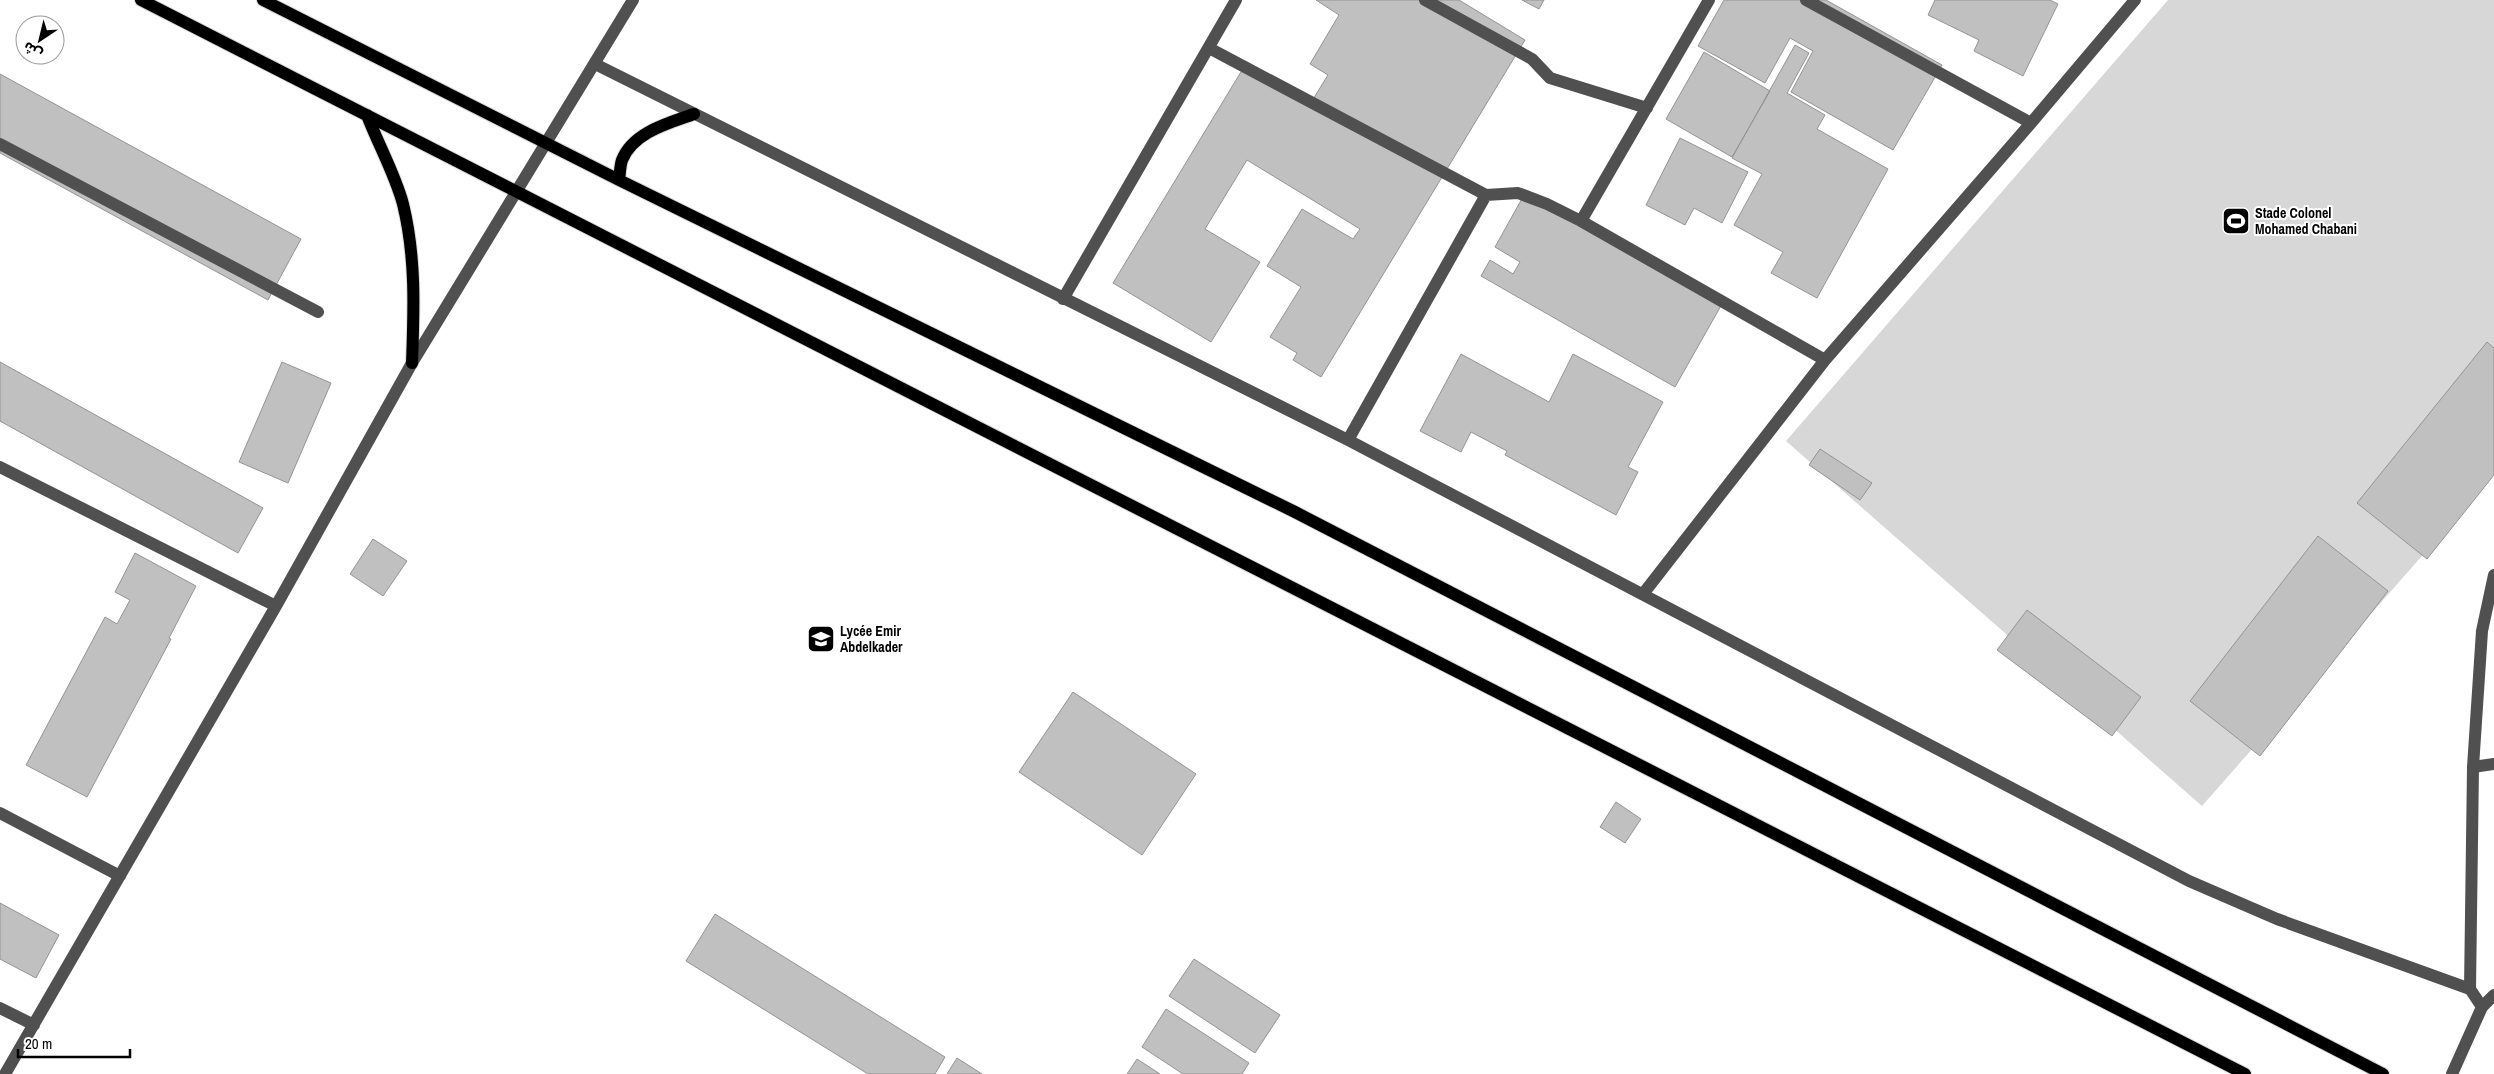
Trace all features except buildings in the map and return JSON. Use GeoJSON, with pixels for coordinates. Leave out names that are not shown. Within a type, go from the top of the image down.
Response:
{"type":"FeatureCollection","features":[{"type":"Feature","properties":{"kind":"main road"},"geometry":{"type":"LineString","coordinates":[[141,0],[2245,1074]]}},
{"type":"Feature","properties":{"kind":"main road"},"geometry":{"type":"LineString","coordinates":[[262,0],[618,180],[1295,512],[2383,1074]]}},
{"type":"Feature","properties":{"kind":"main road"},"geometry":{"type":"LineString","coordinates":[[618,180],[622,161],[630,148],[640,138],[661,126],[694,114]]}},
{"type":"Feature","properties":{"kind":"main road"},"geometry":{"type":"LineString","coordinates":[[366,115],[403,202],[411,243],[415,286],[412,363]]}},
{"type":"Feature","properties":{"kind":"street"},"geometry":{"type":"LineString","coordinates":[[4,1074],[34,1026],[276,606],[412,363],[633,0]]}},
{"type":"Feature","properties":{"kind":"street"},"geometry":{"type":"LineString","coordinates":[[1063,300],[1236,0]]}},
{"type":"Feature","properties":{"kind":"street"},"geometry":{"type":"LineString","coordinates":[[1425,0],[1532,59],[1550,78],[1647,108]]}},
{"type":"Feature","properties":{"kind":"street"},"geometry":{"type":"LineString","coordinates":[[1581,221],[1709,0]]}},
{"type":"Feature","properties":{"kind":"street"},"geometry":{"type":"LineString","coordinates":[[1806,0],[2032,123]]}},
{"type":"Feature","properties":{"kind":"street"},"geometry":{"type":"LineString","coordinates":[[1643,594],[1825,360],[2032,123],[2134,0]]}},
{"type":"Feature","properties":{"kind":"street"},"geometry":{"type":"LineString","coordinates":[[1210,48],[1486,195],[1518,193],[1581,221],[1825,360]]}},
{"type":"Feature","properties":{"kind":"street"},"geometry":{"type":"LineString","coordinates":[[595,64],[1063,300],[1348,440],[2189,881],[2277,919],[2470,989]]}},
{"type":"Feature","properties":{"kind":"street"},"geometry":{"type":"LineString","coordinates":[[0,144],[318,312]]}},
{"type":"Feature","properties":{"kind":"street"},"geometry":{"type":"LineString","coordinates":[[1348,440],[1486,195]]}},
{"type":"Feature","properties":{"kind":"street"},"geometry":{"type":"LineString","coordinates":[[0,467],[276,606]]}},
{"type":"Feature","properties":{"kind":"street"},"geometry":{"type":"LineString","coordinates":[[2482,1007],[2470,989],[2473,766],[2482,631],[2494,575]]}},
{"type":"Feature","properties":{"kind":"street"},"geometry":{"type":"LineString","coordinates":[[2473,766],[2494,764]]}},
{"type":"Feature","properties":{"kind":"street"},"geometry":{"type":"LineString","coordinates":[[0,813],[120,876]]}},
{"type":"Feature","properties":{"kind":"street"},"geometry":{"type":"LineString","coordinates":[[2452,1074],[2482,1007],[2494,995]]}},
{"type":"Feature","properties":{"kind":"street"},"geometry":{"type":"LineString","coordinates":[[0,1008],[34,1026]]}},
{"type":"Feature","properties":{"kind":"shaded area","name":"Stade Colonel Mohamed Chabani"},"geometry":{"type":"Polygon","coordinates":[[[2168,0],[2494,0],[2494,474],[2202,806],[1786,441],[2168,0]]]}},
{"type":"Feature","properties":{"kind":"place","name":"Stade Colonel Mohamed Chabani"},"geometry":{"type":"Point","coordinates":[2236,221]}},
{"type":"Feature","properties":{"kind":"place","name":"Lycée Emir Abdelkader"},"geometry":{"type":"Point","coordinates":[821,639]}}]}
